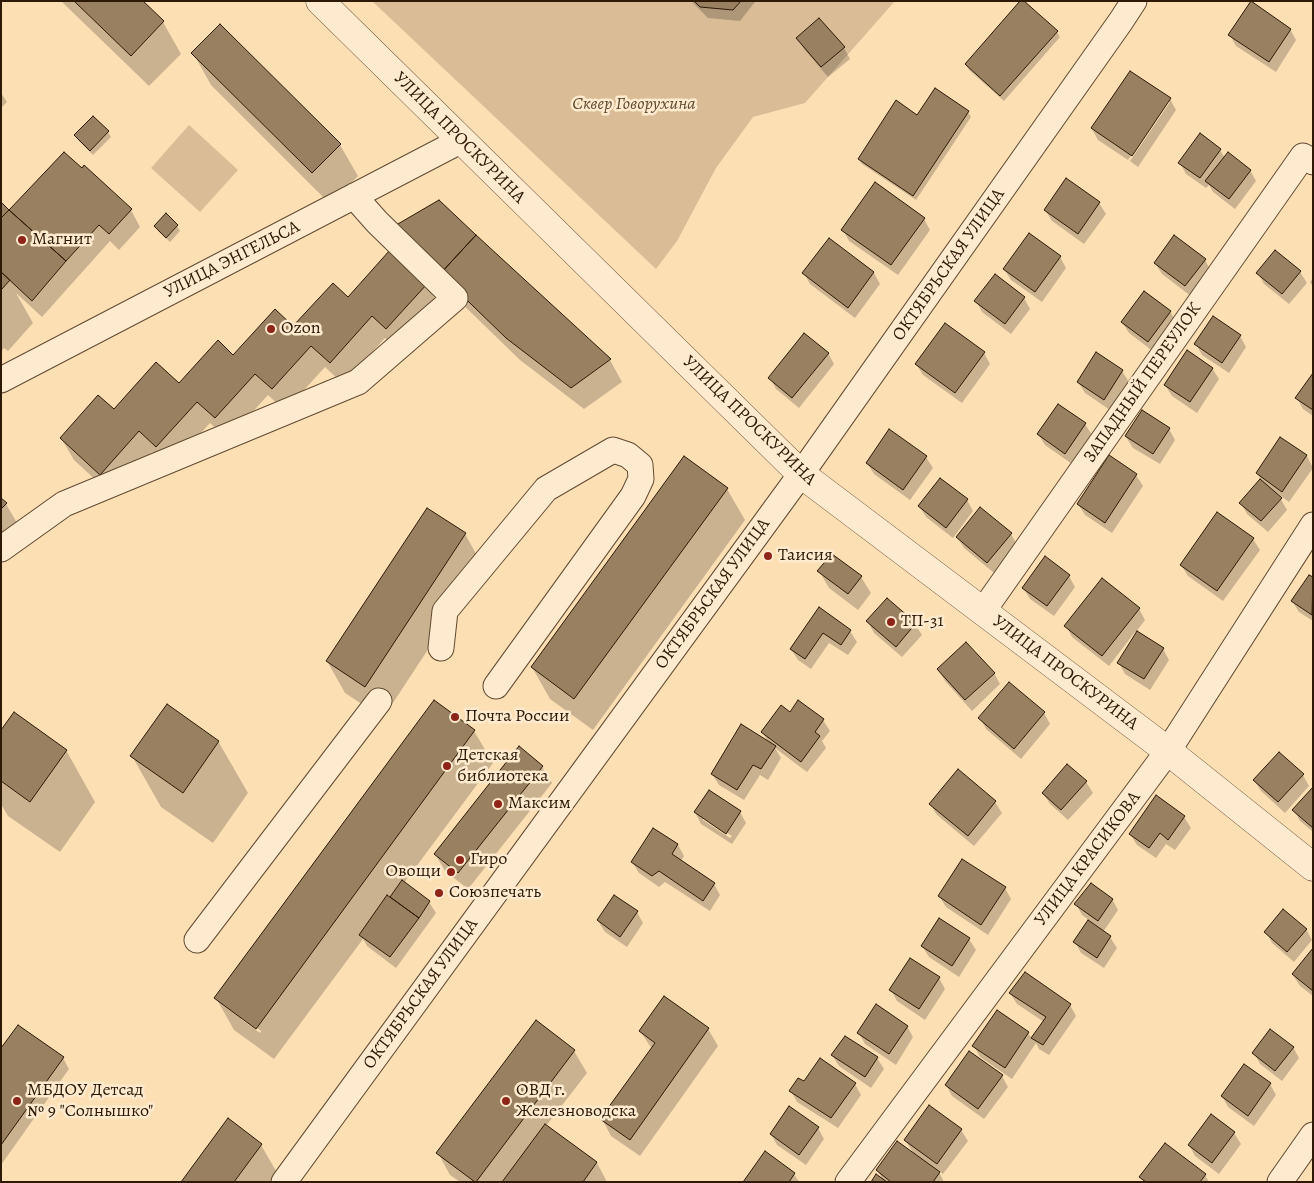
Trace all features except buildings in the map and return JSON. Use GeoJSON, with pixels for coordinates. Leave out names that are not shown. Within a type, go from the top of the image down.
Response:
{"type":"FeatureCollection","features":[{"type":"Feature","properties":{"kind":"street","name":"УЛИЦА ПРОСКУРИНА"},"geometry":{"type":"LineString","coordinates":[[320,1],[801,474],[1168,751],[1313,867]]}},
{"type":"Feature","properties":{"kind":"street","name":"ОКТЯБРЬСКАЯ УЛИЦА"},"geometry":{"type":"LineString","coordinates":[[284,1182],[801,474],[1122,21],[1134,1]]}},
{"type":"Feature","properties":{"kind":"street","name":"УЛИЦА ЭНГЕЛЬСА"},"geometry":{"type":"LineString","coordinates":[[1,380],[462,140]]}},
{"type":"Feature","properties":{"kind":"street","name":"ЗАПАДНЫЙ ПЕРЕУЛОК"},"geometry":{"type":"LineString","coordinates":[[983,611],[1308,159]]}},
{"type":"Feature","properties":{"kind":"street"},"geometry":{"type":"LineString","coordinates":[[2,548],[64,504],[358,382],[455,298],[377,222],[354,196]]}},
{"type":"Feature","properties":{"kind":"street"},"geometry":{"type":"LineString","coordinates":[[441,648],[444,611],[546,489],[613,450],[628,455],[640,465],[641,479],[633,496],[496,686]]}},
{"type":"Feature","properties":{"kind":"street","name":"УЛИЦА КРАСИКОВА"},"geometry":{"type":"LineString","coordinates":[[848,1182],[1168,751],[1313,525]]}},
{"type":"Feature","properties":{"kind":"street"},"geometry":{"type":"LineString","coordinates":[[207,937],[312,802],[377,711]]}},
{"type":"Feature","properties":{"kind":"street"},"geometry":{"type":"LineString","coordinates":[[1280,1182],[1313,1135]]}},
{"type":"Feature","properties":{"kind":"green space","name":"Сквер Говорухина"},"geometry":{"type":"Polygon","coordinates":[[[372,1],[895,1],[805,103],[753,117],[716,168],[677,241],[656,269],[372,1]]]}},
{"type":"Feature","properties":{"kind":"green space"},"geometry":{"type":"Polygon","coordinates":[[[189,125],[238,170],[200,212],[151,168],[189,125]]]}},
{"type":"Feature","properties":{"kind":"place","name":"Магнит"},"geometry":{"type":"Point","coordinates":[22,240]}},
{"type":"Feature","properties":{"kind":"place","name":"Ozon"},"geometry":{"type":"Point","coordinates":[271,329]}},
{"type":"Feature","properties":{"kind":"place","name":"Таисия"},"geometry":{"type":"Point","coordinates":[768,556]}},
{"type":"Feature","properties":{"kind":"place","name":"ТП-31"},"geometry":{"type":"Point","coordinates":[891,622]}},
{"type":"Feature","properties":{"kind":"place","name":"Почта России"},"geometry":{"type":"Point","coordinates":[455,717]}},
{"type":"Feature","properties":{"kind":"place","name":"Детская библиотека"},"geometry":{"type":"Point","coordinates":[447,766]}},
{"type":"Feature","properties":{"kind":"place","name":"Максим"},"geometry":{"type":"Point","coordinates":[498,804]}},
{"type":"Feature","properties":{"kind":"place","name":"Гиро"},"geometry":{"type":"Point","coordinates":[460,860]}},
{"type":"Feature","properties":{"kind":"place","name":"Овощи"},"geometry":{"type":"Point","coordinates":[451,872]}},
{"type":"Feature","properties":{"kind":"place","name":"Союзпечать"},"geometry":{"type":"Point","coordinates":[439,893]}},
{"type":"Feature","properties":{"kind":"place","name":"МБДОУ Детсад № 9 \"Солнышко\""},"geometry":{"type":"Point","coordinates":[17,1101]}},
{"type":"Feature","properties":{"kind":"place","name":"ОВД г. Железноводска"},"geometry":{"type":"Point","coordinates":[506,1101]}}]}
